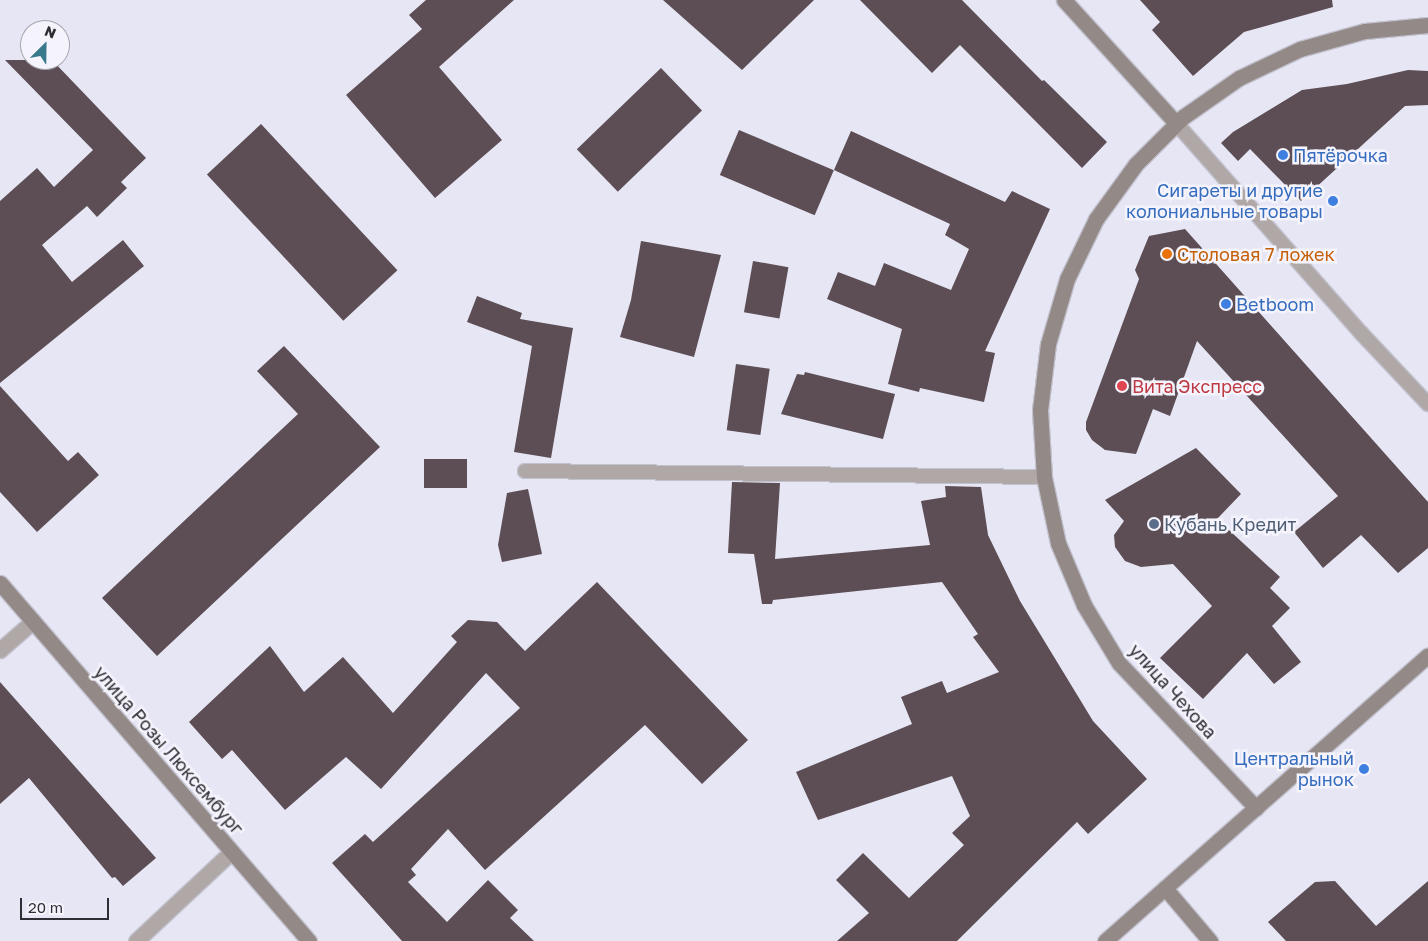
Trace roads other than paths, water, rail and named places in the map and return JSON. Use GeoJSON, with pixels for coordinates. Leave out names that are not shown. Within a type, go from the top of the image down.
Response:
{"type":"FeatureCollection","features":[{"type":"Feature","properties":{"kind":"main road"},"geometry":{"type":"LineString","coordinates":[[1064,0],[1176,123]]}},
{"type":"Feature","properties":{"kind":"main road","name":"улица Чехова"},"geometry":{"type":"LineString","coordinates":[[1256,808],[1119,662],[1084,606],[1058,543],[1044,477],[1040,410],[1048,344],[1067,279],[1096,219],[1136,164],[1176,123],[1239,78],[1300,49],[1365,31],[1428,25]]}},
{"type":"Feature","properties":{"kind":"main road","name":"улица Розы Люксембург"},"geometry":{"type":"LineString","coordinates":[[0,583],[310,941]]}},
{"type":"Feature","properties":{"kind":"main road"},"geometry":{"type":"LineString","coordinates":[[1105,941],[1428,655]]}},
{"type":"Feature","properties":{"kind":"main road"},"geometry":{"type":"LineString","coordinates":[[1165,888],[1210,941]]}},
{"type":"Feature","properties":{"kind":"street"},"geometry":{"type":"LineString","coordinates":[[0,650],[33,621]]}},
{"type":"Feature","properties":{"kind":"street"},"geometry":{"type":"LineString","coordinates":[[136,941],[232,852]]}},
{"type":"Feature","properties":{"kind":"lane"},"geometry":{"type":"LineString","coordinates":[[1176,123],[1362,334],[1428,404]]}},
{"type":"Feature","properties":{"kind":"lane"},"geometry":{"type":"LineString","coordinates":[[525,471],[1044,477]]}},
{"type":"Feature","properties":{"kind":"place","name":"Пятёрочка"},"geometry":{"type":"Point","coordinates":[1283,155]}},
{"type":"Feature","properties":{"kind":"place","name":"Сигареты и другие колониальные товары"},"geometry":{"type":"Point","coordinates":[1333,201]}},
{"type":"Feature","properties":{"kind":"place","name":"Столовая 7 ложек"},"geometry":{"type":"Point","coordinates":[1167,254]}},
{"type":"Feature","properties":{"kind":"place","name":"Betboom"},"geometry":{"type":"Point","coordinates":[1226,304]}},
{"type":"Feature","properties":{"kind":"place","name":"Вита Экспресс"},"geometry":{"type":"Point","coordinates":[1122,386]}},
{"type":"Feature","properties":{"kind":"place","name":"Кубань Кредит"},"geometry":{"type":"Point","coordinates":[1154,524]}},
{"type":"Feature","properties":{"kind":"place","name":"Центральный рынок"},"geometry":{"type":"Point","coordinates":[1364,769]}}]}
